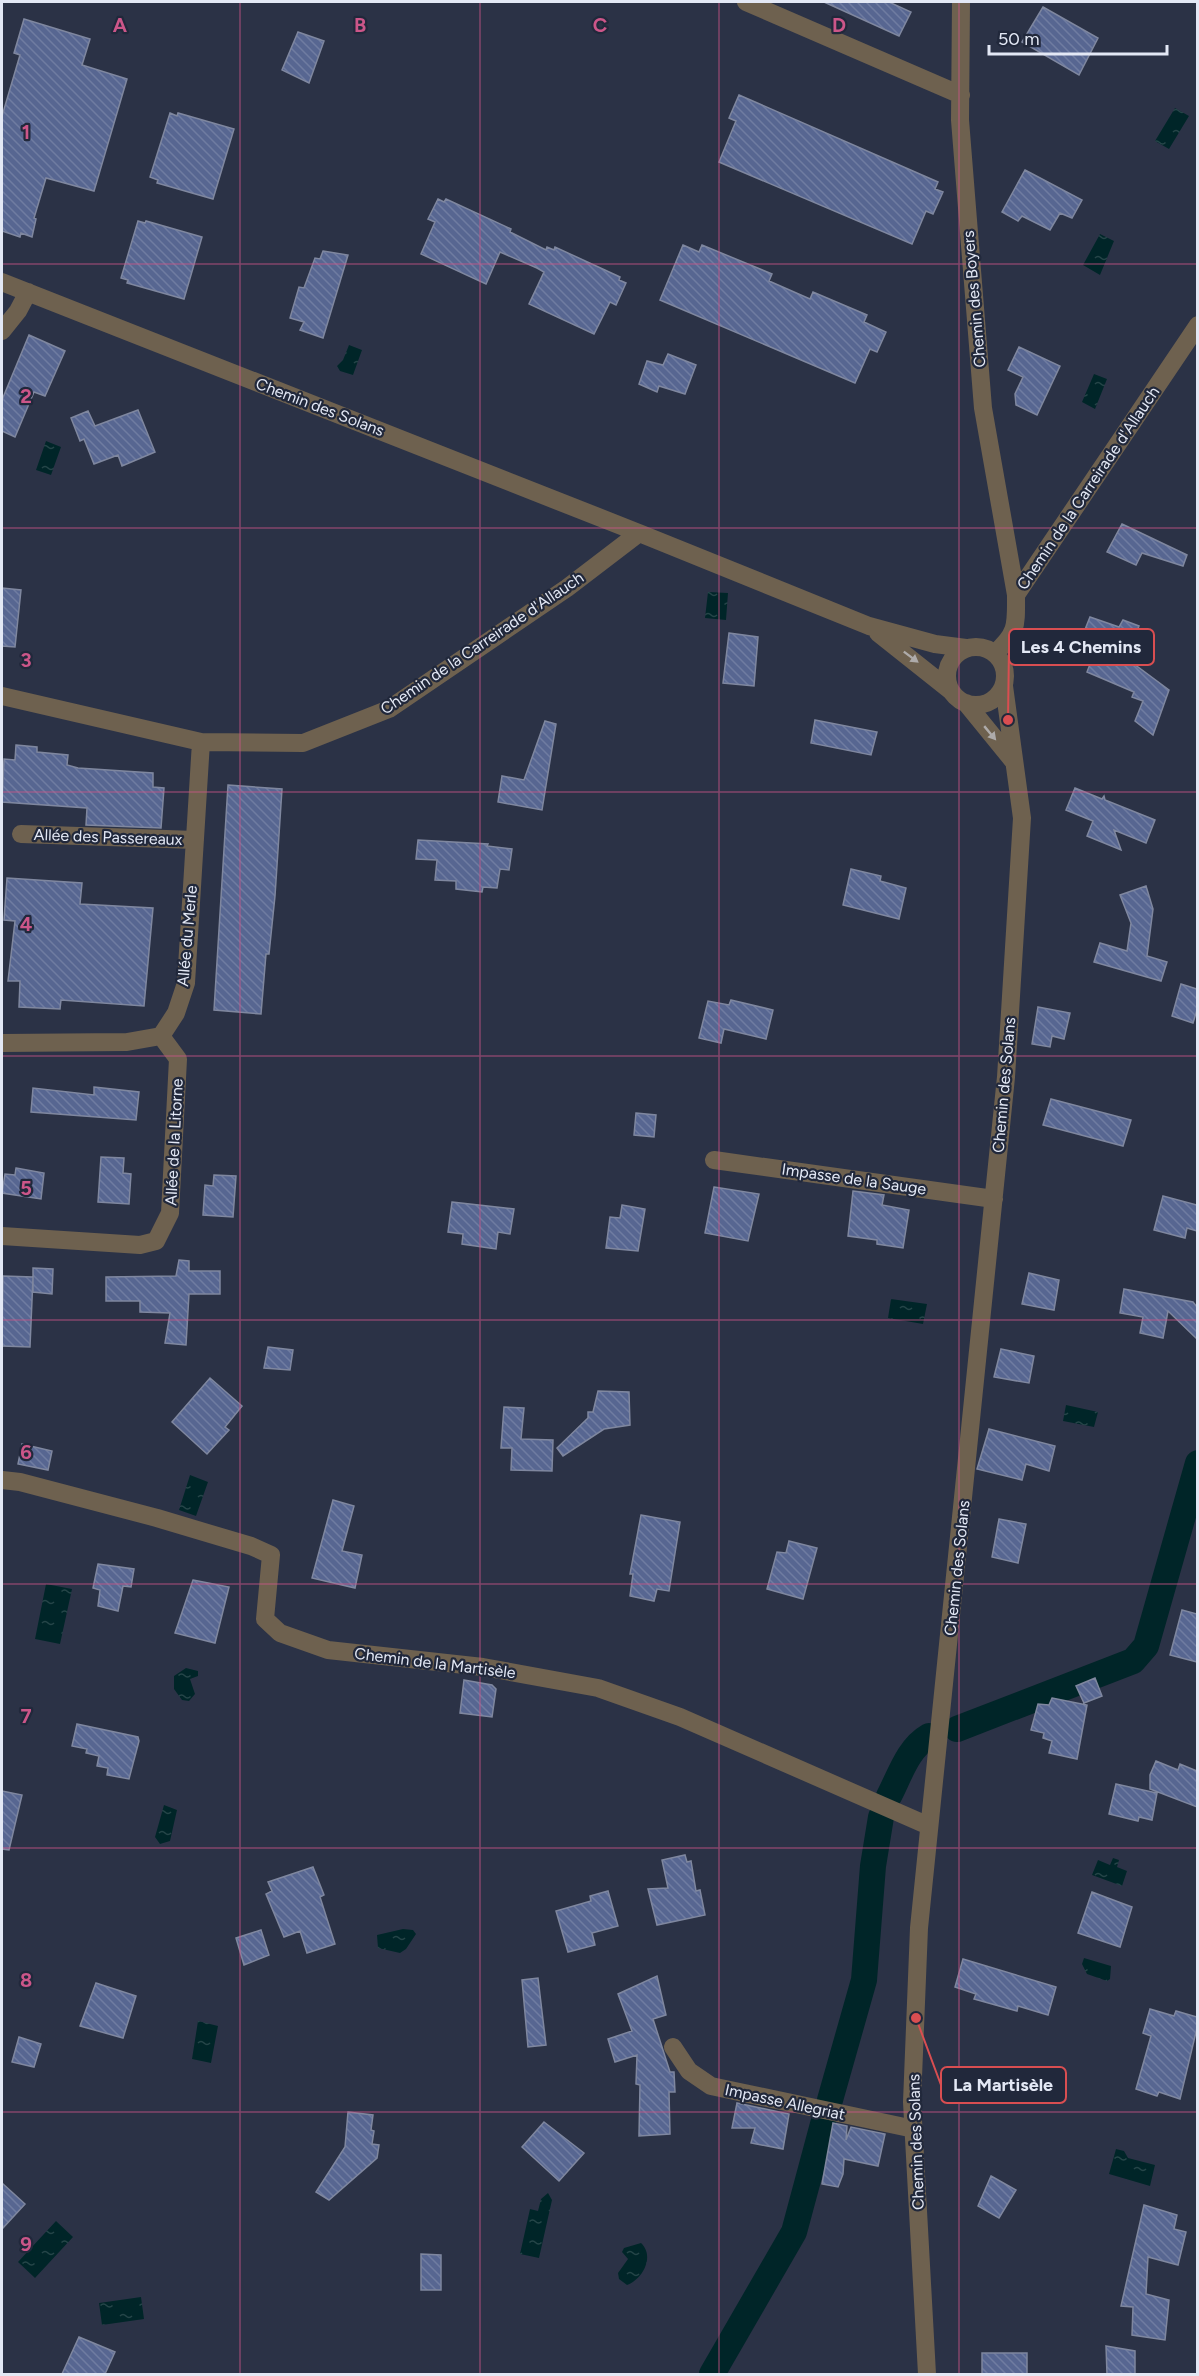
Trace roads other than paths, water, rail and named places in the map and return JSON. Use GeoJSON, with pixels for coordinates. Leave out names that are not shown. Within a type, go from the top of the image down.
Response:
{"type":"FeatureCollection","features":[{"type":"Feature","properties":{"kind":"street"},"geometry":{"type":"LineString","coordinates":[[746,2],[961,95]]}},
{"type":"Feature","properties":{"kind":"street","name":"Chemin des Boyers"},"geometry":{"type":"LineString","coordinates":[[956,4],[961,95],[960,120],[983,408],[1016,595]]}},
{"type":"Feature","properties":{"kind":"street","name":"Chemin des Solans"},"geometry":{"type":"LineString","coordinates":[[2,282],[639,533]]}},
{"type":"Feature","properties":{"kind":"street"},"geometry":{"type":"LineString","coordinates":[[2,331],[18,311],[28,292]]}},
{"type":"Feature","properties":{"kind":"street","name":"Chemin de la Carreirade d'Allauch"},"geometry":{"type":"LineString","coordinates":[[995,653],[1010,639],[1016,620],[1016,595],[1197,326]]}},
{"type":"Feature","properties":{"kind":"street"},"geometry":{"type":"LineString","coordinates":[[639,533],[869,626],[935,644],[986,648],[995,653],[1005,668],[1004,686],[999,694],[984,704],[966,703]]}},
{"type":"Feature","properties":{"kind":"street","name":"Chemin de la Carreirade d'Allauch"},"geometry":{"type":"LineString","coordinates":[[2,696],[201,742],[303,743],[389,709],[567,588],[639,533]]}},
{"type":"Feature","properties":{"kind":"street"},"geometry":{"type":"LineString","coordinates":[[869,626],[966,703],[1015,763]]}},
{"type":"Feature","properties":{"kind":"street"},"geometry":{"type":"LineString","coordinates":[[951,691],[947,671],[957,654],[966,648]]}},
{"type":"Feature","properties":{"kind":"street","name":"Chemin des Solans"},"geometry":{"type":"LineString","coordinates":[[927,2374],[914,2129],[919,1928],[1006,1077],[1022,818],[1004,686]]}},
{"type":"Feature","properties":{"kind":"street","name":"Allée du Merle"},"geometry":{"type":"LineString","coordinates":[[161,1036],[176,1013],[186,983],[201,742]]}},
{"type":"Feature","properties":{"kind":"street","name":"Allée des Passereaux"},"geometry":{"type":"LineString","coordinates":[[21,834],[195,840]]}},
{"type":"Feature","properties":{"kind":"street"},"geometry":{"type":"LineString","coordinates":[[2,1043],[127,1042],[161,1036]]}},
{"type":"Feature","properties":{"kind":"street","name":"Allée de la Litorne"},"geometry":{"type":"LineString","coordinates":[[2,1236],[140,1245],[156,1241],[170,1213],[178,1059],[161,1036]]}},
{"type":"Feature","properties":{"kind":"street","name":"Impasse de la Sauge"},"geometry":{"type":"LineString","coordinates":[[714,1160],[994,1199]]}},
{"type":"Feature","properties":{"kind":"street","name":"Chemin de la Martisèle"},"geometry":{"type":"LineString","coordinates":[[2,1480],[20,1482],[157,1518],[251,1546],[271,1555],[265,1620],[280,1633],[328,1650],[483,1667],[598,1688],[680,1717],[929,1826]]}},
{"type":"Feature","properties":{"kind":"street","name":"Impasse Allegriat"},"geometry":{"type":"LineString","coordinates":[[673,2047],[689,2072],[711,2086],[914,2129]]}},
{"type":"Feature","properties":{"kind":"water"},"geometry":{"type":"Polygon","coordinates":[[[1175,108],[1189,116],[1169,149],[1155,141],[1175,108]]]}},
{"type":"Feature","properties":{"kind":"water"},"geometry":{"type":"Polygon","coordinates":[[[1100,234],[1114,241],[1100,275],[1083,265],[1100,234]]]}},
{"type":"Feature","properties":{"kind":"water"},"geometry":{"type":"Polygon","coordinates":[[[349,345],[362,350],[353,375],[340,371],[337,366],[343,360],[349,345]]]}},
{"type":"Feature","properties":{"kind":"water"},"geometry":{"type":"Polygon","coordinates":[[[1094,374],[1107,379],[1095,409],[1082,402],[1094,374]]]}},
{"type":"Feature","properties":{"kind":"water"},"geometry":{"type":"Polygon","coordinates":[[[46,441],[61,447],[51,475],[36,470],[46,441]]]}},
{"type":"Feature","properties":{"kind":"water"},"geometry":{"type":"Polygon","coordinates":[[[708,592],[728,593],[726,620],[705,618],[708,592]]]}},
{"type":"Feature","properties":{"kind":"water"},"geometry":{"type":"Polygon","coordinates":[[[891,1299],[927,1304],[923,1324],[888,1318],[891,1299]]]}},
{"type":"Feature","properties":{"kind":"water"},"geometry":{"type":"Polygon","coordinates":[[[1066,1405],[1098,1412],[1094,1427],[1063,1421],[1066,1405]]]}},
{"type":"Feature","properties":{"kind":"water"},"geometry":{"type":"Polygon","coordinates":[[[190,1475],[208,1482],[196,1516],[179,1510],[190,1475]]]}},
{"type":"Feature","properties":{"kind":"water"},"geometry":{"type":"Polygon","coordinates":[[[46,1584],[72,1589],[60,1644],[35,1639],[46,1584]]]}},
{"type":"Feature","properties":{"kind":"water"},"geometry":{"type":"Polygon","coordinates":[[[186,1668],[198,1671],[198,1676],[190,1679],[195,1694],[189,1701],[182,1700],[174,1689],[174,1676],[186,1668]]]}},
{"type":"Feature","properties":{"kind":"water"},"geometry":{"type":"Polygon","coordinates":[[[164,1805],[177,1810],[170,1841],[160,1844],[155,1837],[164,1805]]]}},
{"type":"Feature","properties":{"kind":"water"},"geometry":{"type":"Polygon","coordinates":[[[1113,1858],[1119,1860],[1117,1867],[1127,1871],[1122,1886],[1092,1875],[1098,1860],[1110,1865],[1113,1858]]]}},
{"type":"Feature","properties":{"kind":"water"},"geometry":{"type":"Polygon","coordinates":[[[403,1929],[413,1930],[416,1934],[406,1949],[400,1953],[378,1948],[377,1935],[403,1929]]]}},
{"type":"Feature","properties":{"kind":"water"},"geometry":{"type":"Polygon","coordinates":[[[1084,1958],[1111,1966],[1110,1979],[1107,1981],[1087,1974],[1082,1964],[1084,1958]]]}},
{"type":"Feature","properties":{"kind":"water"},"geometry":{"type":"Polygon","coordinates":[[[198,2021],[218,2026],[211,2063],[192,2059],[198,2021]]]}},
{"type":"Feature","properties":{"kind":"water"},"geometry":{"type":"Polygon","coordinates":[[[1116,2149],[1124,2151],[1128,2158],[1155,2165],[1150,2186],[1109,2174],[1116,2149]]]}},
{"type":"Feature","properties":{"kind":"water"},"geometry":{"type":"Polygon","coordinates":[[[548,2193],[552,2200],[539,2258],[520,2254],[530,2209],[538,2211],[541,2199],[548,2193]]]}},
{"type":"Feature","properties":{"kind":"water"},"geometry":{"type":"Polygon","coordinates":[[[56,2221],[73,2237],[35,2278],[18,2262],[56,2221]]]}},
{"type":"Feature","properties":{"kind":"water"},"geometry":{"type":"Polygon","coordinates":[[[641,2243],[647,2254],[645,2267],[638,2278],[627,2285],[619,2279],[618,2273],[628,2259],[622,2252],[624,2248],[641,2243]]]}},
{"type":"Feature","properties":{"kind":"water"},"geometry":{"type":"Polygon","coordinates":[[[141,2297],[144,2319],[102,2325],[99,2303],[141,2297]]]}},
{"type":"Feature","properties":{"kind":"waterway"},"geometry":{"type":"LineString","coordinates":[[957,1729],[1133,1661],[1146,1646],[1198,1463]]}},
{"type":"Feature","properties":{"kind":"waterway"},"geometry":{"type":"LineString","coordinates":[[889,1796],[915,1747],[929,1736]]}},
{"type":"Feature","properties":{"kind":"waterway"},"geometry":{"type":"LineString","coordinates":[[830,2100],[864,1980],[873,1866],[881,1817]]}},
{"type":"Feature","properties":{"kind":"waterway"},"geometry":{"type":"LineString","coordinates":[[712,2374],[794,2232],[823,2124]]}},
{"type":"Feature","properties":{"kind":"place","name":"Les 4 Chemins"},"geometry":{"type":"Point","coordinates":[1008,720]}},
{"type":"Feature","properties":{"kind":"place","name":"La Martisèle"},"geometry":{"type":"Point","coordinates":[916,2018]}}]}
